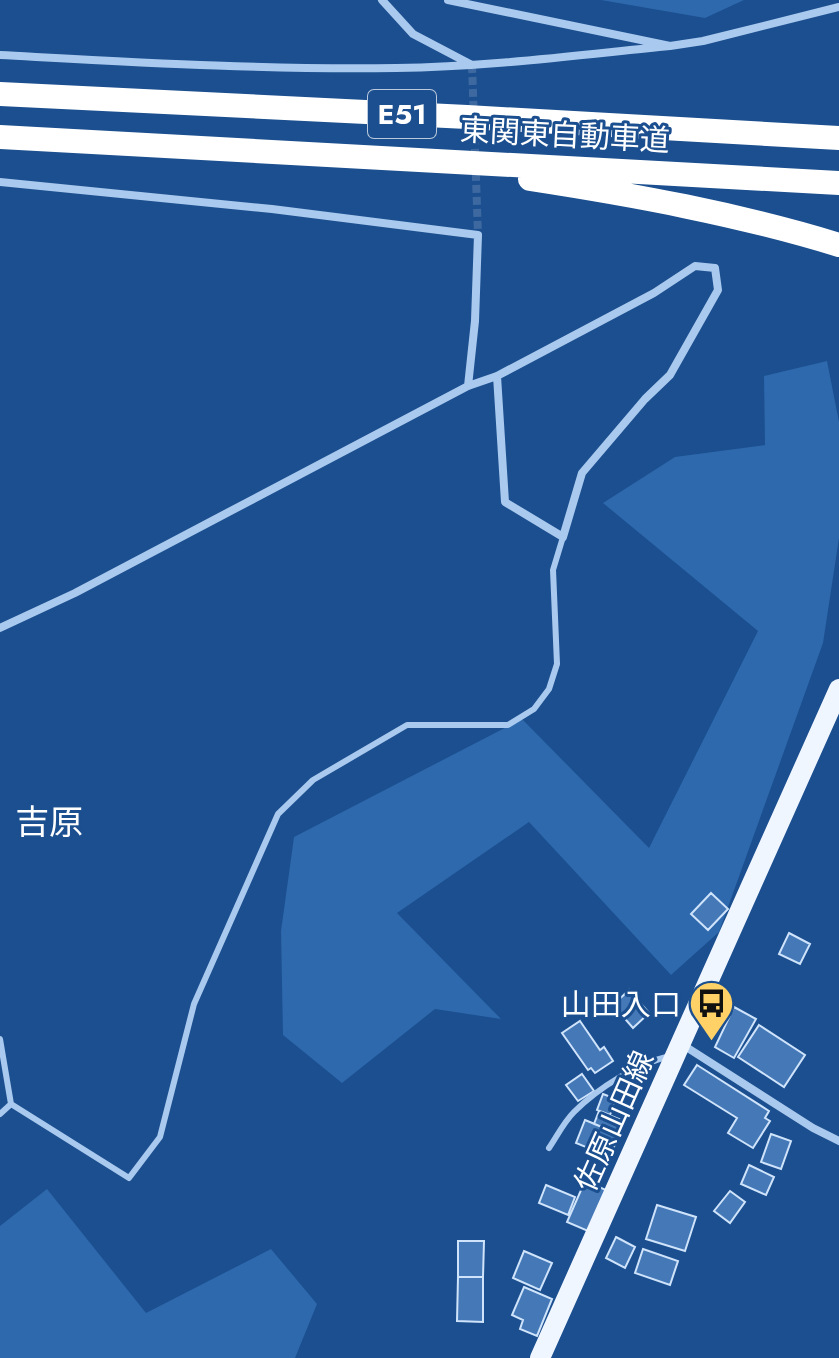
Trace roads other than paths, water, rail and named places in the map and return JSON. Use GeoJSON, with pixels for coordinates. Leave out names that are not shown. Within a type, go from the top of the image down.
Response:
{"type":"FeatureCollection","features":[{"type":"Feature","properties":{"kind":"highway","name":"東関東自動車道"},"geometry":{"type":"LineString","coordinates":[[0,94],[664,128],[803,130],[839,138]]}},
{"type":"Feature","properties":{"kind":"highway"},"geometry":{"type":"LineString","coordinates":[[803,130],[839,125]]}},
{"type":"Feature","properties":{"kind":"highway","name":"東関東自動車道"},"geometry":{"type":"LineString","coordinates":[[0,137],[839,183]]}},
{"type":"Feature","properties":{"kind":"highway"},"geometry":{"type":"LineString","coordinates":[[389,157],[649,200],[780,227],[839,245]]}},
{"type":"Feature","properties":{"kind":"main road","name":"佐原山田線"},"geometry":{"type":"LineString","coordinates":[[540,1358],[839,689]]}},
{"type":"Feature","properties":{"kind":"street"},"geometry":{"type":"LineString","coordinates":[[382,0],[413,34],[472,65]]}},
{"type":"Feature","properties":{"kind":"street"},"geometry":{"type":"LineString","coordinates":[[448,0],[670,46]]}},
{"type":"Feature","properties":{"kind":"street"},"geometry":{"type":"LineString","coordinates":[[0,55],[299,68],[472,65],[703,41],[839,7]]}},
{"type":"Feature","properties":{"kind":"street"},"geometry":{"type":"LineString","coordinates":[[0,182],[272,209],[478,235],[475,321],[468,386]]}},
{"type":"Feature","properties":{"kind":"street"},"geometry":{"type":"LineString","coordinates":[[0,628],[75,593],[468,386],[497,376],[654,293],[695,266],[715,268],[718,290],[670,375],[645,399],[582,473],[563,537],[505,502],[497,376]]}},
{"type":"Feature","properties":{"kind":"street"},"geometry":{"type":"LineString","coordinates":[[680,1050],[839,1141]]}},
{"type":"Feature","properties":{"kind":"lane"},"geometry":{"type":"LineString","coordinates":[[0,1039],[11,1104],[129,1178],[160,1137],[194,1004],[278,814],[313,780],[407,725],[508,725],[534,709],[549,689],[557,664],[553,570],[563,537]]}},
{"type":"Feature","properties":{"kind":"lane"},"geometry":{"type":"LineString","coordinates":[[549,1148],[572,1114],[594,1096],[618,1079],[680,1050]]}},
{"type":"Feature","properties":{"kind":"lane"},"geometry":{"type":"LineString","coordinates":[[0,1114],[11,1104]]}},
{"type":"Feature","properties":{"kind":"tunnel"},"geometry":{"type":"LineString","coordinates":[[472,65],[478,235]]}},
{"type":"Feature","properties":{"kind":"place","name":"山田入口"},"geometry":{"type":"Point","coordinates":[712,1043]}},
{"type":"Feature","properties":{"kind":"district","name":"吉原"},"geometry":{"type":"Point","coordinates":[49,822]}}]}
